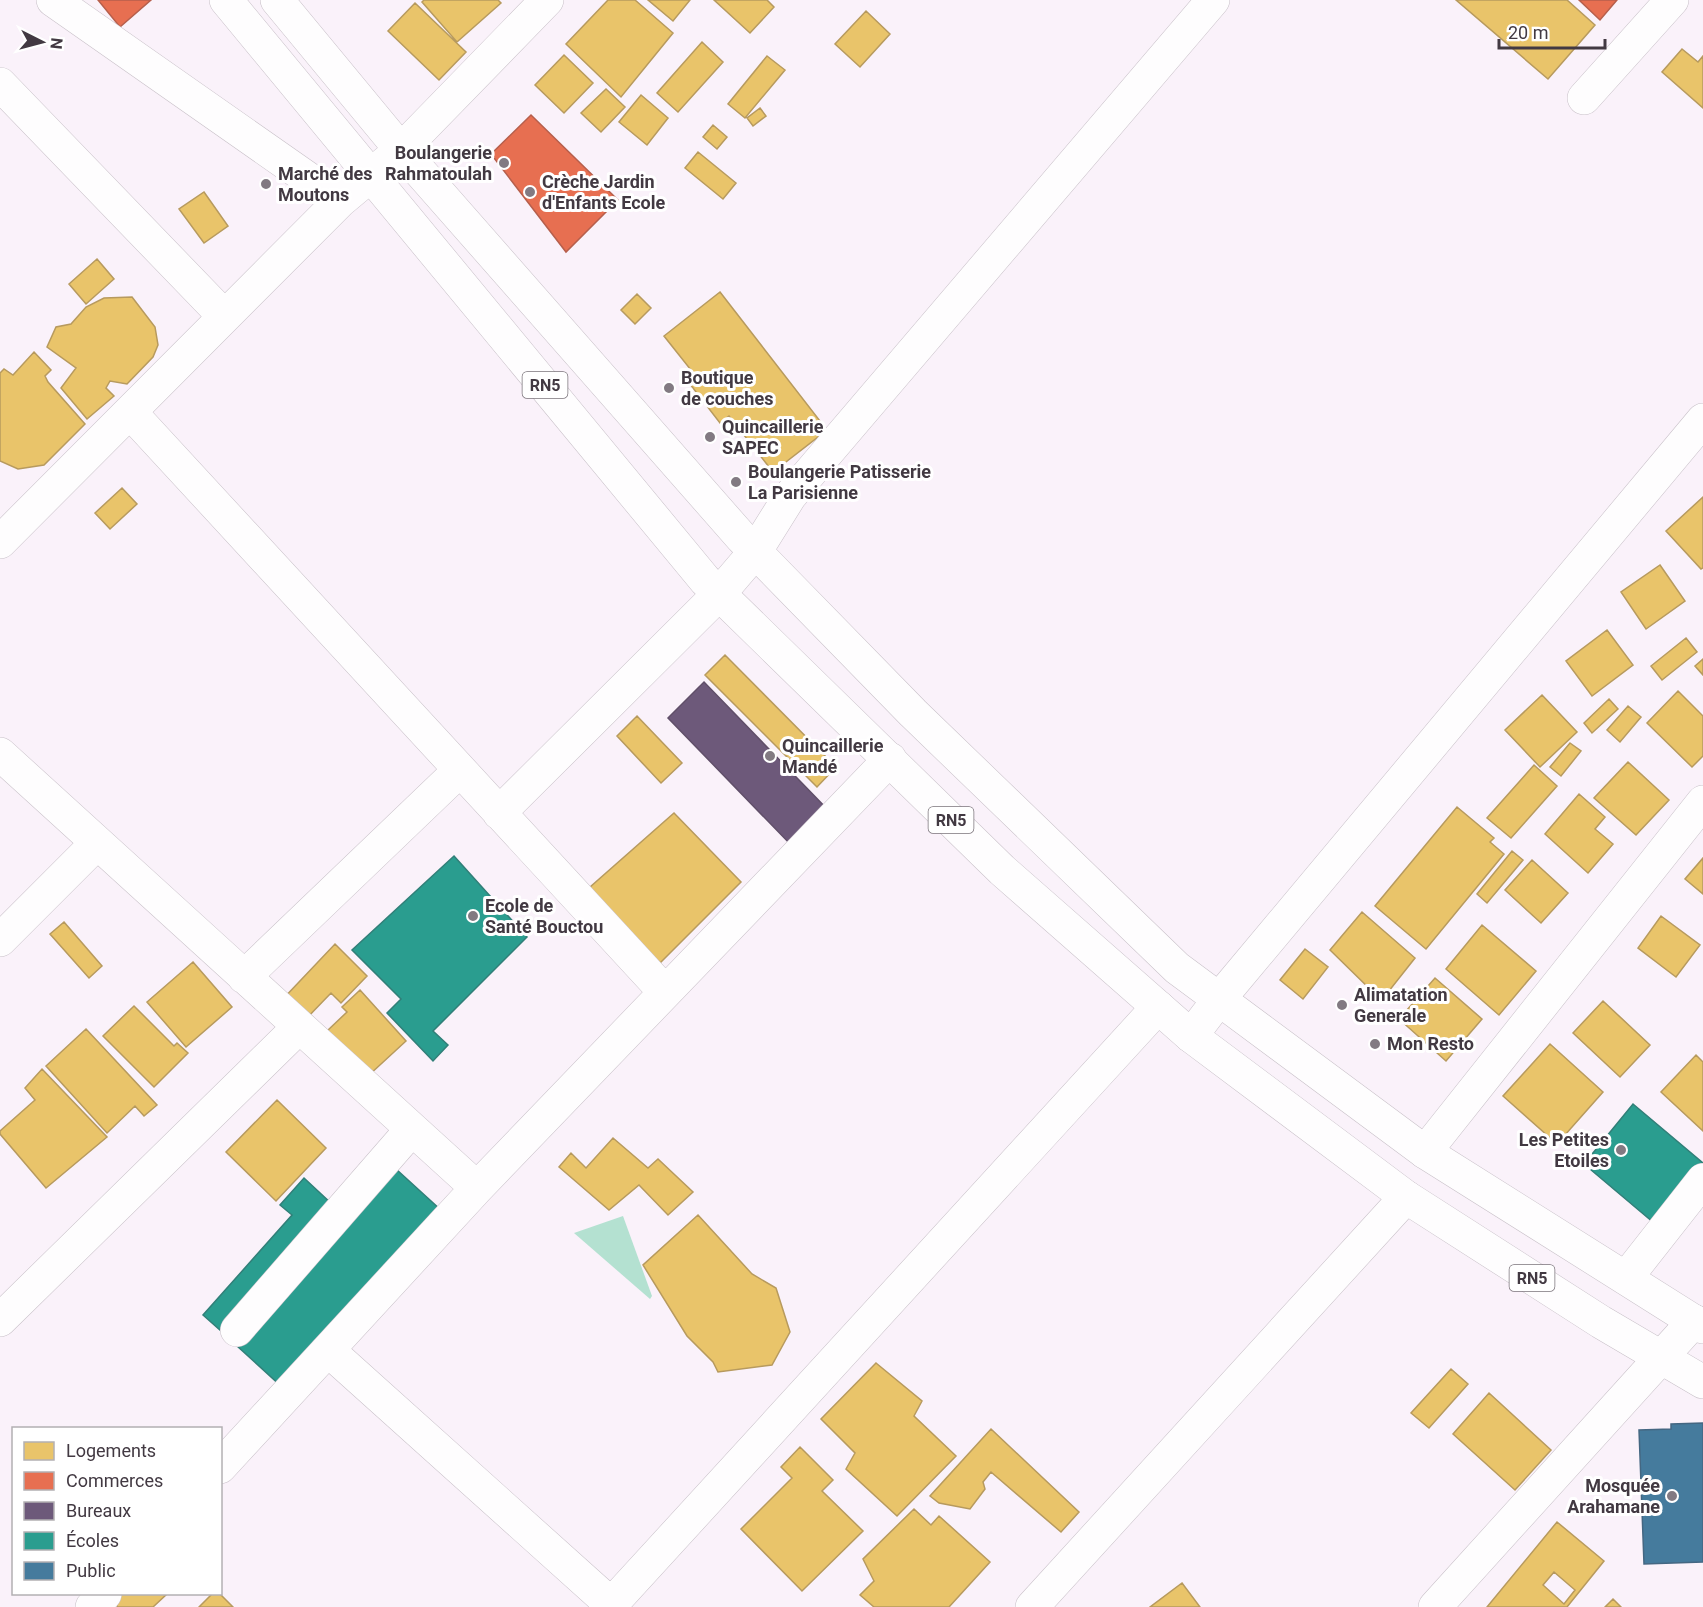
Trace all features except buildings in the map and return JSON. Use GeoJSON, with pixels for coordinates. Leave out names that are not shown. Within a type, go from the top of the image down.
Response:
{"type":"FeatureCollection","features":[{"type":"Feature","properties":{"kind":"main road"},"geometry":{"type":"LineString","coordinates":[[53,0],[340,201]]}},
{"type":"Feature","properties":{"kind":"main road","name":"RN5"},"geometry":{"type":"LineString","coordinates":[[226,0],[705,580],[1002,870],[1191,1036],[1406,1197],[1703,1382]]}},
{"type":"Feature","properties":{"kind":"main road","name":"RN5"},"geometry":{"type":"LineString","coordinates":[[277,0],[401,150],[755,552],[1036,834],[1177,968],[1425,1152],[1698,1324]]}},
{"type":"Feature","properties":{"kind":"main road"},"geometry":{"type":"LineString","coordinates":[[4,528],[130,412],[340,201],[401,150],[547,0]]}},
{"type":"Feature","properties":{"kind":"main road"},"geometry":{"type":"LineString","coordinates":[[500,813],[719,594],[755,552],[790,496],[1214,0]]}},
{"type":"Feature","properties":{"kind":"main road"},"geometry":{"type":"LineString","coordinates":[[1584,98],[1672,0]]}},
{"type":"Feature","properties":{"kind":"main road"},"geometry":{"type":"LineString","coordinates":[[0,84],[224,316]]}},
{"type":"Feature","properties":{"kind":"main road"},"geometry":{"type":"LineString","coordinates":[[130,412],[665,992]]}},
{"type":"Feature","properties":{"kind":"main road"},"geometry":{"type":"LineString","coordinates":[[1191,1036],[1220,998],[1703,420]]}},
{"type":"Feature","properties":{"kind":"main road"},"geometry":{"type":"LineString","coordinates":[[0,754],[477,1188]]}},
{"type":"Feature","properties":{"kind":"main road"},"geometry":{"type":"LineString","coordinates":[[222,1465],[477,1188],[890,759]]}},
{"type":"Feature","properties":{"kind":"main road"},"geometry":{"type":"LineString","coordinates":[[244,977],[460,770]]}},
{"type":"Feature","properties":{"kind":"main road"},"geometry":{"type":"LineString","coordinates":[[1425,1152],[1703,802]]}},
{"type":"Feature","properties":{"kind":"main road"},"geometry":{"type":"LineString","coordinates":[[0,940],[97,843]]}},
{"type":"Feature","properties":{"kind":"main road"},"geometry":{"type":"LineString","coordinates":[[328,1350],[611,1606],[1158,1007]]}},
{"type":"Feature","properties":{"kind":"main road"},"geometry":{"type":"LineString","coordinates":[[0,1320],[299,1027]]}},
{"type":"Feature","properties":{"kind":"main road"},"geometry":{"type":"LineString","coordinates":[[237,1330],[412,1129]]}},
{"type":"Feature","properties":{"kind":"main road"},"geometry":{"type":"LineString","coordinates":[[1626,1278],[1703,1180]]}},
{"type":"Feature","properties":{"kind":"main road"},"geometry":{"type":"LineString","coordinates":[[1032,1607],[1406,1197]]}},
{"type":"Feature","properties":{"kind":"main road"},"geometry":{"type":"LineString","coordinates":[[1435,1607],[1660,1356],[1698,1324]]}},
{"type":"Feature","properties":{"kind":"main road"},"geometry":{"type":"LineString","coordinates":[[92,1607],[103,1595]]}},
{"type":"Feature","properties":{"kind":"shaded area"},"geometry":{"type":"Polygon","coordinates":[[[623,1216],[652,1296],[650,1299],[574,1233],[623,1216]]]}},
{"type":"Feature","properties":{"kind":"place","name":"Boulangerie Rahmatoulah"},"geometry":{"type":"Point","coordinates":[504,163]}},
{"type":"Feature","properties":{"kind":"place","name":"Marché des Moutons"},"geometry":{"type":"Point","coordinates":[266,184]}},
{"type":"Feature","properties":{"kind":"place","name":"Crèche Jardin d'Enfants Ecole"},"geometry":{"type":"Point","coordinates":[530,192]}},
{"type":"Feature","properties":{"kind":"place","name":"Boutique de couches"},"geometry":{"type":"Point","coordinates":[669,388]}},
{"type":"Feature","properties":{"kind":"place","name":"Quincaillerie SAPEC"},"geometry":{"type":"Point","coordinates":[710,437]}},
{"type":"Feature","properties":{"kind":"place","name":"Boulangerie Patisserie La Parisienne"},"geometry":{"type":"Point","coordinates":[736,482]}},
{"type":"Feature","properties":{"kind":"place","name":"Quincaillerie Mandé"},"geometry":{"type":"Point","coordinates":[770,756]}},
{"type":"Feature","properties":{"kind":"place","name":"Ecole de Santé Bouctou"},"geometry":{"type":"Point","coordinates":[473,916]}},
{"type":"Feature","properties":{"kind":"place","name":"Alimatation Generale"},"geometry":{"type":"Point","coordinates":[1342,1005]}},
{"type":"Feature","properties":{"kind":"place","name":"Mon Resto"},"geometry":{"type":"Point","coordinates":[1375,1044]}},
{"type":"Feature","properties":{"kind":"place","name":"Les Petites Etoiles"},"geometry":{"type":"Point","coordinates":[1621,1150]}},
{"type":"Feature","properties":{"kind":"place","name":"Mosquée Arahamane"},"geometry":{"type":"Point","coordinates":[1672,1496]}}]}
